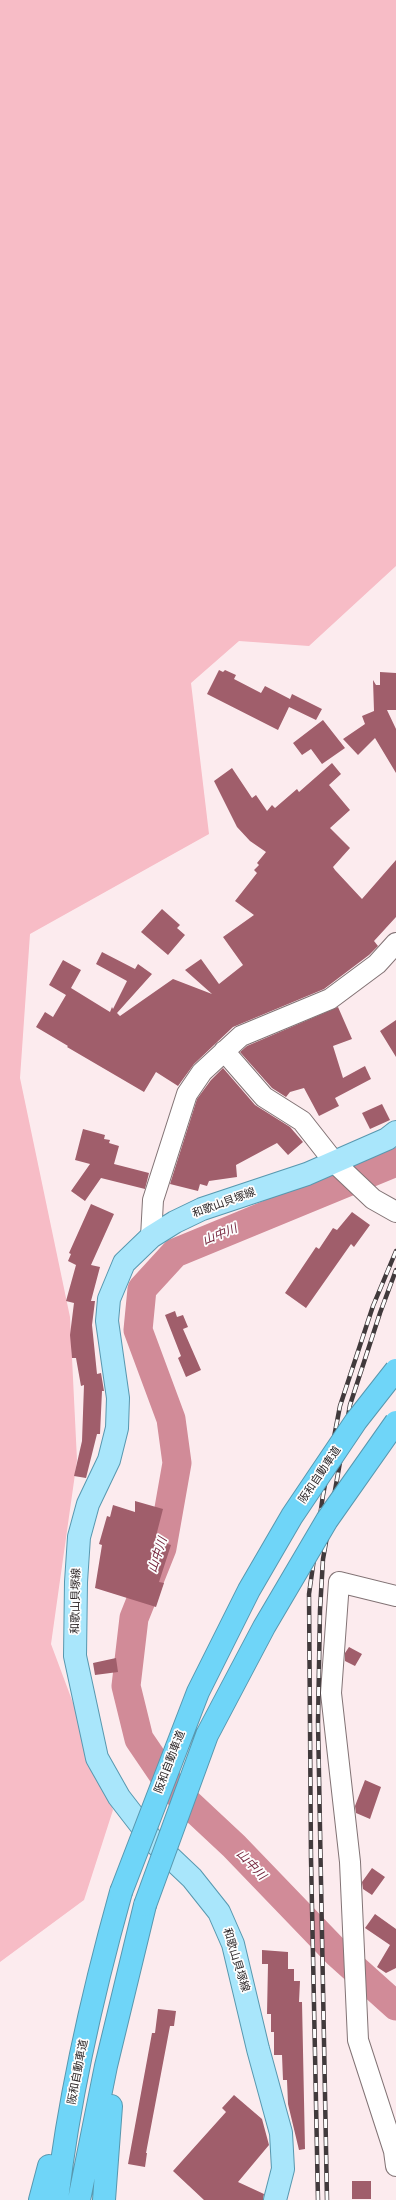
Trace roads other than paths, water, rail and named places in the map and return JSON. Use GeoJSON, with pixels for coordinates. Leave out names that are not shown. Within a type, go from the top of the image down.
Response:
{"type":"FeatureCollection","features":[{"type":"Feature","properties":{"kind":"highway","name":"阪和自動車道"},"geometry":{"type":"LineString","coordinates":[[57,2200],[60,2168],[89,2012],[121,1892],[198,1692],[249,1590],[296,1510],[356,1421],[396,1370]]}},
{"type":"Feature","properties":{"kind":"highway"},"geometry":{"type":"LineString","coordinates":[[79,2200],[106,2066],[145,1905],[211,1728],[264,1627],[327,1520],[396,1422]]}},
{"type":"Feature","properties":{"kind":"highway"},"geometry":{"type":"LineString","coordinates":[[104,2200],[109,2118],[145,1905]]}},
{"type":"Feature","properties":{"kind":"highway"},"geometry":{"type":"LineString","coordinates":[[40,2200],[89,2012]]}},
{"type":"Feature","properties":{"kind":"main road","name":"和歌山貝塚線"},"geometry":{"type":"LineString","coordinates":[[275,2200],[282,2169],[281,2133],[258,2049],[245,1987],[233,1944],[219,1912],[192,1878],[153,1841],[119,1797],[97,1758],[75,1656],[76,1582],[79,1537],[88,1504],[109,1460],[116,1428],[118,1398],[107,1321],[109,1299],[124,1263],[151,1237],[175,1222],[202,1209],[307,1174],[340,1168],[396,1132]]}},
{"type":"Feature","properties":{"kind":"street"},"geometry":{"type":"LineString","coordinates":[[151,1237],[153,1200],[187,1094],[202,1072],[241,1036],[330,999],[377,964],[396,943]]}},
{"type":"Feature","properties":{"kind":"street"},"geometry":{"type":"LineString","coordinates":[[224,1051],[264,1097],[302,1121],[340,1168],[373,1199],[396,1212]]}},
{"type":"Feature","properties":{"kind":"street"},"geometry":{"type":"LineString","coordinates":[[396,1596],[339,1582],[331,1692],[350,1862],[358,2040],[394,2151],[396,2166]]}},
{"type":"Feature","properties":{"kind":"waterway","name":"山中川"},"geometry":{"type":"LineString","coordinates":[[396,1162],[175,1253],[142,1289],[138,1330],[171,1419],[177,1463],[162,1548],[134,1618],[126,1686],[139,1739],[173,1789],[234,1846],[337,1953],[396,2006]]}},
{"type":"Feature","properties":{"kind":"railway"},"geometry":{"type":"LineString","coordinates":[[318,2200],[311,1858],[309,1594],[323,1495],[340,1406],[373,1306],[396,1251]]}},
{"type":"Feature","properties":{"kind":"railway"},"geometry":{"type":"LineString","coordinates":[[327,2200],[318,1722],[320,1610],[323,1559],[350,1405],[380,1313],[396,1270]]}}]}
